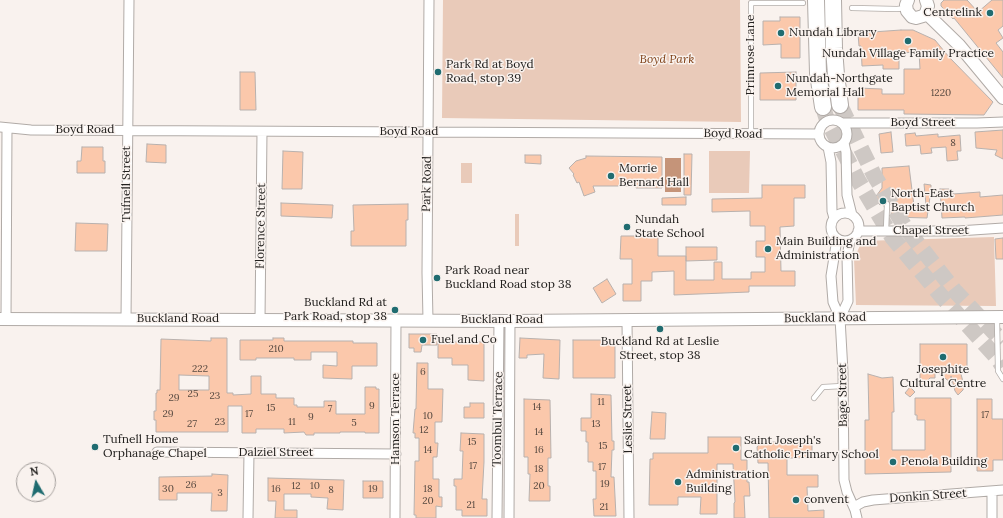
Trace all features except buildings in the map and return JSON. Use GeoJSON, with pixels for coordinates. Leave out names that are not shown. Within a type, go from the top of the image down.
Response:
{"type":"FeatureCollection","features":[{"type":"Feature","properties":{"kind":"highway"},"geometry":{"type":"LineString","coordinates":[[833,0],[835,62],[840,105]]}},
{"type":"Feature","properties":{"kind":"highway"},"geometry":{"type":"LineString","coordinates":[[810,1],[819,90],[823,108]]}},
{"type":"Feature","properties":{"kind":"street","name":"Tufnell Street"},"geometry":{"type":"LineString","coordinates":[[126,319],[129,0]]}},
{"type":"Feature","properties":{"kind":"street","name":"Park Road"},"geometry":{"type":"LineString","coordinates":[[428,320],[429,0]]}},
{"type":"Feature","properties":{"kind":"street"},"geometry":{"type":"LineString","coordinates":[[906,2],[909,14],[916,18],[923,16],[926,13],[928,6],[926,0]]}},
{"type":"Feature","properties":{"kind":"street"},"geometry":{"type":"LineString","coordinates":[[926,13],[959,45],[1003,98]]}},
{"type":"Feature","properties":{"kind":"street"},"geometry":{"type":"LineString","coordinates":[[844,143],[836,148],[828,147],[821,142],[819,134],[821,126],[825,122],[834,119],[842,123],[847,130],[844,143],[846,152],[848,200],[852,215],[858,222],[858,231],[854,238],[850,240],[846,241],[837,239],[831,231],[831,222],[842,213],[852,215]]}},
{"type":"Feature","properties":{"kind":"street","name":"Boyd Street"},"geometry":{"type":"LineString","coordinates":[[842,123],[1003,122]]}},
{"type":"Feature","properties":{"kind":"street","name":"Boyd Road"},"geometry":{"type":"LineString","coordinates":[[4,127],[30,130],[262,132],[819,134]]}},
{"type":"Feature","properties":{"kind":"street"},"geometry":{"type":"LineString","coordinates":[[3,319],[4,127]]}},
{"type":"Feature","properties":{"kind":"street","name":"Florence Street"},"geometry":{"type":"LineString","coordinates":[[260,319],[262,132]]}},
{"type":"Feature","properties":{"kind":"street"},"geometry":{"type":"LineString","coordinates":[[828,147],[831,162],[832,211],[834,218]]}},
{"type":"Feature","properties":{"kind":"street","name":"Chapel Street"},"geometry":{"type":"LineString","coordinates":[[858,231],[958,231],[1003,228]]}},
{"type":"Feature","properties":{"kind":"street","name":"Bage Street"},"geometry":{"type":"LineString","coordinates":[[837,239],[830,276],[832,302],[840,318],[843,386],[844,480],[857,518]]}},
{"type":"Feature","properties":{"kind":"street","name":"Bage Street"},"geometry":{"type":"LineString","coordinates":[[840,318],[848,301],[847,257],[850,240]]}},
{"type":"Feature","properties":{"kind":"street","name":"Buckland Road"},"geometry":{"type":"LineString","coordinates":[[3,319],[504,321],[1000,317]]}},
{"type":"Feature","properties":{"kind":"street","name":"Hamson Terrace"},"geometry":{"type":"LineString","coordinates":[[395,518],[396,320]]}},
{"type":"Feature","properties":{"kind":"street","name":"Leslie Street"},"geometry":{"type":"LineString","coordinates":[[627,320],[629,518]]}},
{"type":"Feature","properties":{"kind":"street","name":"Toombul Terrace"},"geometry":{"type":"LineString","coordinates":[[497,518],[504,321]]}},
{"type":"Feature","properties":{"kind":"street","name":"Toombul Terrace"},"geometry":{"type":"LineString","coordinates":[[504,321],[509,518]]}},
{"type":"Feature","properties":{"kind":"street","name":"Dalziel Street"},"geometry":{"type":"LineString","coordinates":[[157,452],[396,454]]}},
{"type":"Feature","properties":{"kind":"street"},"geometry":{"type":"LineString","coordinates":[[248,518],[249,453]]}},
{"type":"Feature","properties":{"kind":"street","name":"Donkin Street"},"geometry":{"type":"LineString","coordinates":[[854,507],[863,502],[880,499],[1003,490]]}},
{"type":"Feature","properties":{"kind":"street"},"geometry":{"type":"LineString","coordinates":[[992,491],[992,518]]}},
{"type":"Feature","properties":{"kind":"lane","name":"Primrose Lane"},"geometry":{"type":"LineString","coordinates":[[751,134],[751,3],[810,1]]}},
{"type":"Feature","properties":{"kind":"lane"},"geometry":{"type":"LineString","coordinates":[[852,8],[897,9],[906,2]]}},
{"type":"Feature","properties":{"kind":"lane"},"geometry":{"type":"LineString","coordinates":[[886,231],[887,204]]}},
{"type":"Feature","properties":{"kind":"lane"},"geometry":{"type":"LineString","coordinates":[[1000,317],[998,371],[1003,379]]}},
{"type":"Feature","properties":{"kind":"lane"},"geometry":{"type":"LineString","coordinates":[[814,398],[823,387],[843,386]]}},
{"type":"Feature","properties":{"kind":"green space","name":"Boyd Park"},"geometry":{"type":"Polygon","coordinates":[[[443,0],[740,0],[741,122],[442,118],[443,0]]]}},
{"type":"Feature","properties":{"kind":"green space"},"geometry":{"type":"Polygon","coordinates":[[[709,151],[750,151],[749,193],[709,193],[709,151]]]}},
{"type":"Feature","properties":{"kind":"green space"},"geometry":{"type":"Polygon","coordinates":[[[461,163],[472,163],[472,183],[461,183],[461,163]]]}},
{"type":"Feature","properties":{"kind":"green space"},"geometry":{"type":"Polygon","coordinates":[[[515,214],[519,214],[519,246],[515,246],[515,214]]]}},
{"type":"Feature","properties":{"kind":"green space"},"geometry":{"type":"Polygon","coordinates":[[[994,237],[996,306],[856,305],[854,259],[862,241],[994,237]]]}},
{"type":"Feature","properties":{"kind":"shaded area"},"geometry":{"type":"Polygon","coordinates":[[[665,158],[681,158],[681,192],[665,192],[665,158]]]}},
{"type":"Feature","properties":{"kind":"tunnel"},"geometry":{"type":"LineString","coordinates":[[840,105],[874,175],[905,227],[954,290],[1003,342]]}},
{"type":"Feature","properties":{"kind":"tunnel"},"geometry":{"type":"LineString","coordinates":[[823,107],[827,120],[858,180],[892,237],[943,298],[998,359],[1003,367]]}},
{"type":"Feature","properties":{"kind":"place","name":"Centrelink"},"geometry":{"type":"Point","coordinates":[990,13]}},
{"type":"Feature","properties":{"kind":"place","name":"Nundah Library"},"geometry":{"type":"Point","coordinates":[781,33]}},
{"type":"Feature","properties":{"kind":"place","name":"Nundah Village Family Practice"},"geometry":{"type":"Point","coordinates":[908,41]}},
{"type":"Feature","properties":{"kind":"place","name":"Park Rd at Boyd Road, stop 39"},"geometry":{"type":"Point","coordinates":[438,72]}},
{"type":"Feature","properties":{"kind":"place","name":"Nundah-Northgate Memorial Hall"},"geometry":{"type":"Point","coordinates":[778,86]}},
{"type":"Feature","properties":{"kind":"place","name":"Morrie Bernard Hall"},"geometry":{"type":"Point","coordinates":[611,176]}},
{"type":"Feature","properties":{"kind":"place","name":"North-East Baptist Church"},"geometry":{"type":"Point","coordinates":[883,201]}},
{"type":"Feature","properties":{"kind":"place","name":"Nundah State School"},"geometry":{"type":"Point","coordinates":[627,227]}},
{"type":"Feature","properties":{"kind":"place","name":"Main Building and Administration"},"geometry":{"type":"Point","coordinates":[768,249]}},
{"type":"Feature","properties":{"kind":"place","name":"Park Road near Buckland Road stop 38"},"geometry":{"type":"Point","coordinates":[437,278]}},
{"type":"Feature","properties":{"kind":"place","name":"Buckland Rd at Park Road, stop 38"},"geometry":{"type":"Point","coordinates":[395,310]}},
{"type":"Feature","properties":{"kind":"place","name":"Buckland Rd at Leslie Street, stop 38"},"geometry":{"type":"Point","coordinates":[660,329]}},
{"type":"Feature","properties":{"kind":"place","name":"Fuel and Co"},"geometry":{"type":"Point","coordinates":[423,340]}},
{"type":"Feature","properties":{"kind":"place","name":"Josephite Cultural Centre"},"geometry":{"type":"Point","coordinates":[943,357]}},
{"type":"Feature","properties":{"kind":"place","name":"Tufnell Home Orphanage Chapel"},"geometry":{"type":"Point","coordinates":[95,447]}},
{"type":"Feature","properties":{"kind":"place","name":"Saint Joseph's Catholic Primary School"},"geometry":{"type":"Point","coordinates":[736,448]}},
{"type":"Feature","properties":{"kind":"place","name":"Penola Building"},"geometry":{"type":"Point","coordinates":[893,462]}},
{"type":"Feature","properties":{"kind":"place","name":"Administration Building"},"geometry":{"type":"Point","coordinates":[678,482]}},
{"type":"Feature","properties":{"kind":"place","name":"convent"},"geometry":{"type":"Point","coordinates":[796,500]}}]}
